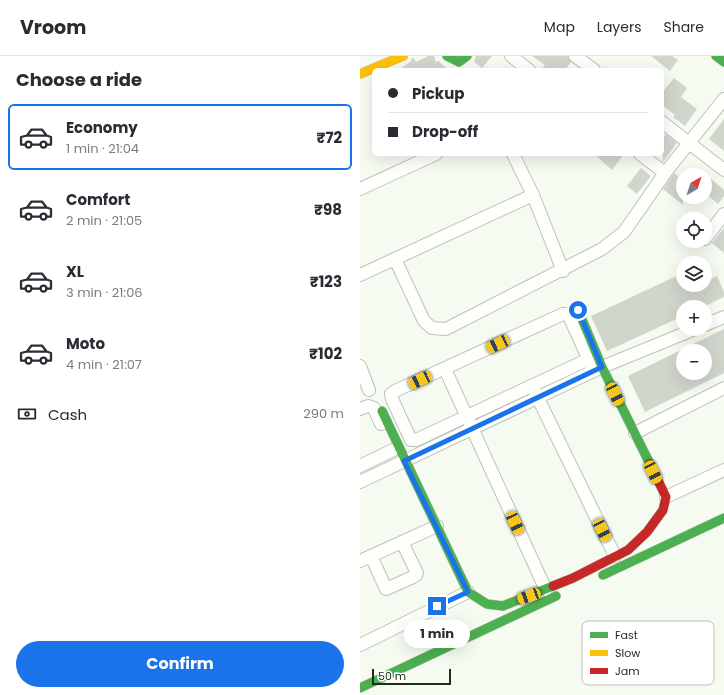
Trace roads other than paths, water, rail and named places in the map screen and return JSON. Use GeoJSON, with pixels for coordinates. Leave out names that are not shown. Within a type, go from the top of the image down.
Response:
{"type":"FeatureCollection","features":[{"type":"Feature","properties":{"kind":"street"},"geometry":{"type":"LineString","coordinates":[[374,68],[403,56]]}},
{"type":"Feature","properties":{"kind":"street"},"geometry":{"type":"LineString","coordinates":[[447,56],[463,63]]}},
{"type":"Feature","properties":{"kind":"street"},"geometry":{"type":"LineString","coordinates":[[511,56],[526,68]]}},
{"type":"Feature","properties":{"kind":"street"},"geometry":{"type":"LineString","coordinates":[[575,56],[591,68]]}},
{"type":"Feature","properties":{"kind":"street"},"geometry":{"type":"LineString","coordinates":[[716,56],[724,62]]}},
{"type":"Feature","properties":{"kind":"street"},"geometry":{"type":"LineString","coordinates":[[360,74],[372,69]]}},
{"type":"Feature","properties":{"kind":"street"},"geometry":{"type":"LineString","coordinates":[[395,259],[424,321],[432,328],[446,328],[563,271],[602,249],[624,232],[665,173],[724,99]]}},
{"type":"Feature","properties":{"kind":"street"},"geometry":{"type":"LineString","coordinates":[[664,124],[724,170]]}},
{"type":"Feature","properties":{"kind":"street"},"geometry":{"type":"LineString","coordinates":[[360,189],[429,156]]}},
{"type":"Feature","properties":{"kind":"street"},"geometry":{"type":"LineString","coordinates":[[513,156],[533,195],[563,271]]}},
{"type":"Feature","properties":{"kind":"street"},"geometry":{"type":"LineString","coordinates":[[643,156],[665,173]]}},
{"type":"Feature","properties":{"kind":"street"},"geometry":{"type":"LineString","coordinates":[[360,275],[533,195]]}},
{"type":"Feature","properties":{"kind":"street"},"geometry":{"type":"LineString","coordinates":[[712,230],[724,214]]}},
{"type":"Feature","properties":{"kind":"street"},"geometry":{"type":"LineString","coordinates":[[382,411],[402,462],[437,526],[468,592],[487,604],[503,606],[546,590],[628,550],[647,532],[663,510],[666,497],[635,433],[598,369],[578,310]]}},
{"type":"Feature","properties":{"kind":"street"},"geometry":{"type":"LineString","coordinates":[[589,359],[416,440],[411,440],[392,400],[391,394],[395,391],[563,314],[567,314],[569,316],[589,359],[598,369]]}},
{"type":"Feature","properties":{"kind":"street"},"geometry":{"type":"LineString","coordinates":[[712,322],[724,317]]}},
{"type":"Feature","properties":{"kind":"street"},"geometry":{"type":"LineString","coordinates":[[360,482],[598,369],[678,336]]}},
{"type":"Feature","properties":{"kind":"street"},"geometry":{"type":"LineString","coordinates":[[360,366],[370,390]]}},
{"type":"Feature","properties":{"kind":"street"},"geometry":{"type":"LineString","coordinates":[[445,369],[546,590]]}},
{"type":"Feature","properties":{"kind":"street"},"geometry":{"type":"LineString","coordinates":[[532,386],[615,556]]}},
{"type":"Feature","properties":{"kind":"street"},"geometry":{"type":"LineString","coordinates":[[635,433],[724,388]]}},
{"type":"Feature","properties":{"kind":"street"},"geometry":{"type":"LineString","coordinates":[[360,409],[368,406],[374,408],[393,450],[402,462]]}},
{"type":"Feature","properties":{"kind":"street"},"geometry":{"type":"LineString","coordinates":[[360,466],[393,450]]}},
{"type":"Feature","properties":{"kind":"street"},"geometry":{"type":"LineString","coordinates":[[666,497],[724,470]]}},
{"type":"Feature","properties":{"kind":"street"},"geometry":{"type":"LineString","coordinates":[[596,578],[724,518]]}},
{"type":"Feature","properties":{"kind":"street"},"geometry":{"type":"LineString","coordinates":[[402,542],[417,573],[416,576],[386,589],[365,559],[402,542],[437,526]]}},
{"type":"Feature","properties":{"kind":"street"},"geometry":{"type":"LineString","coordinates":[[360,688],[574,588]]}},
{"type":"Feature","properties":{"kind":"street"},"geometry":{"type":"LineString","coordinates":[[360,645],[468,592]]}}]}
